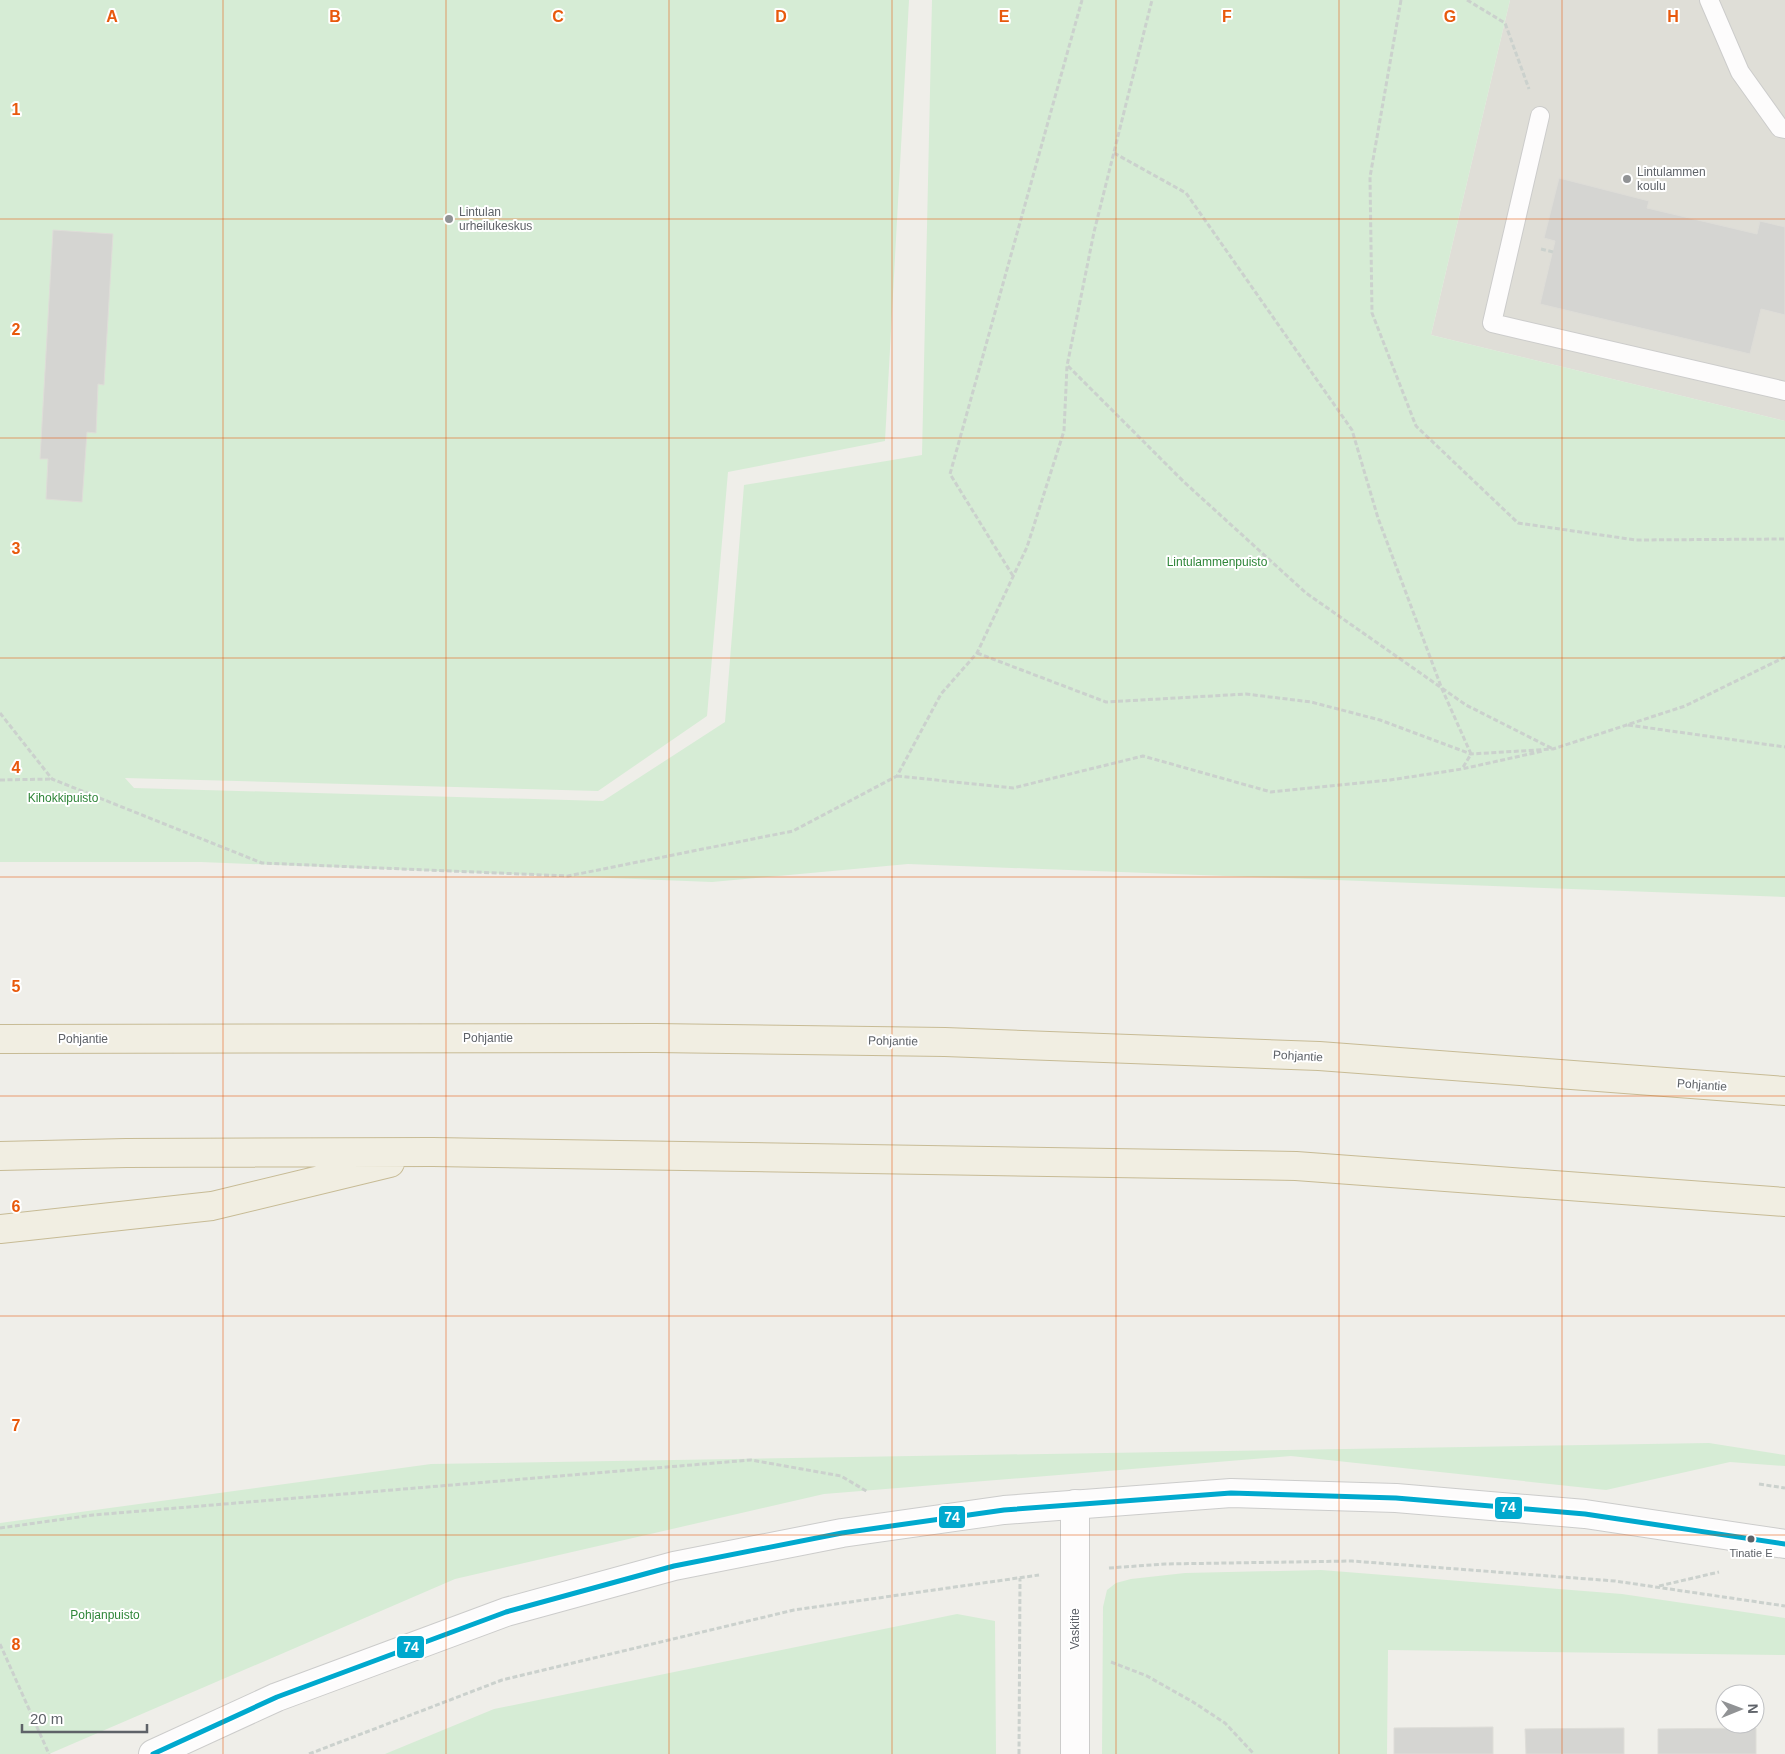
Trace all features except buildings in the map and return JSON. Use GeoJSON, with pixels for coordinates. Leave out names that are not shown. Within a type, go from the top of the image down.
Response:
{"type":"FeatureCollection","features":[{"type":"Feature","properties":{"kind":"highway","name":"Pohjantie"},"geometry":{"type":"LineString","coordinates":[[0,1039],[655,1038],[945,1042],[1318,1056],[1785,1091]]}},
{"type":"Feature","properties":{"kind":"highway"},"geometry":{"type":"LineString","coordinates":[[0,1156],[126,1153],[433,1152],[1296,1166],[1785,1202]]}},
{"type":"Feature","properties":{"kind":"highway"},"geometry":{"type":"LineString","coordinates":[[0,1229],[212,1206],[433,1152]]}},
{"type":"Feature","properties":{"kind":"street"},"geometry":{"type":"LineString","coordinates":[[153,1754],[277,1697],[506,1612],[674,1566],[842,1533],[1004,1510],[1231,1493],[1396,1498],[1585,1514],[1785,1544]]}},
{"type":"Feature","properties":{"kind":"street","name":"Vaskitie"},"geometry":{"type":"LineString","coordinates":[[1075,1504],[1075,1754]]}},
{"type":"Feature","properties":{"kind":"lane"},"geometry":{"type":"LineString","coordinates":[[1709,0],[1740,72],[1780,128],[1785,129]]}},
{"type":"Feature","properties":{"kind":"lane"},"geometry":{"type":"LineString","coordinates":[[1540,116],[1492,323],[1785,391]]}},
{"type":"Feature","properties":{"kind":"path"},"geometry":{"type":"LineString","coordinates":[[1013,576],[950,474],[1082,0]]}},
{"type":"Feature","properties":{"kind":"path"},"geometry":{"type":"LineString","coordinates":[[897,776],[941,694],[977,653],[1027,547],[1064,431],[1067,366],[1094,232],[1152,0]]}},
{"type":"Feature","properties":{"kind":"path"},"geometry":{"type":"LineString","coordinates":[[1400,0],[1370,177],[1372,313],[1416,426],[1518,523],[1636,540],[1785,540]]}},
{"type":"Feature","properties":{"kind":"path"},"geometry":{"type":"LineString","coordinates":[[1467,0],[1505,23],[1540,116]]}},
{"type":"Feature","properties":{"kind":"path"},"geometry":{"type":"LineString","coordinates":[[1114,153],[1186,194],[1352,430],[1378,518],[1442,689],[1471,754]]}},
{"type":"Feature","properties":{"kind":"path"},"geometry":{"type":"LineString","coordinates":[[1067,366],[1184,482],[1306,594],[1442,689],[1466,704],[1553,749]]}},
{"type":"Feature","properties":{"kind":"path"},"geometry":{"type":"LineString","coordinates":[[977,653],[1106,702],[1246,694],[1311,702],[1380,720],[1471,754],[1553,749]]}},
{"type":"Feature","properties":{"kind":"path"},"geometry":{"type":"LineString","coordinates":[[0,780],[52,779],[262,863],[568,876],[793,831],[897,776],[1013,788],[1142,756],[1271,792],[1390,780],[1462,769],[1553,749],[1685,706],[1785,657]]}},
{"type":"Feature","properties":{"kind":"path"},"geometry":{"type":"LineString","coordinates":[[0,713],[52,779]]}},
{"type":"Feature","properties":{"kind":"path"},"geometry":{"type":"LineString","coordinates":[[1627,725],[1785,747]]}},
{"type":"Feature","properties":{"kind":"path"},"geometry":{"type":"LineString","coordinates":[[1462,769],[1471,754]]}},
{"type":"Feature","properties":{"kind":"path"},"geometry":{"type":"LineString","coordinates":[[0,1528],[93,1515],[751,1460],[842,1476],[886,1503],[898,1525]]}},
{"type":"Feature","properties":{"kind":"path"},"geometry":{"type":"LineString","coordinates":[[1760,1484],[1785,1488]]}},
{"type":"Feature","properties":{"kind":"path"},"geometry":{"type":"LineString","coordinates":[[1019,1754],[1020,1578]]}},
{"type":"Feature","properties":{"kind":"path"},"geometry":{"type":"LineString","coordinates":[[0,1644],[49,1754]]}},
{"type":"Feature","properties":{"kind":"path"},"geometry":{"type":"LineString","coordinates":[[1075,1646],[1147,1676],[1193,1702],[1225,1723],[1254,1754]]}},
{"type":"Feature","properties":{"kind":"shaded area","name":"Lintulammen koulu"},"geometry":{"type":"Polygon","coordinates":[[[1510,0],[1785,0],[1785,421],[1431,335],[1510,0]]]}},
{"type":"Feature","properties":{"kind":"green space"},"geometry":{"type":"Polygon","coordinates":[[[0,0],[909,0],[885,441],[728,472],[707,716],[598,791],[125,778],[134,788],[603,801],[725,722],[744,485],[922,455],[932,0],[1510,0],[1431,335],[1785,421],[1785,897],[908,864],[712,882],[201,862],[0,862],[0,0]]]}},
{"type":"Feature","properties":{"kind":"green space","name":"Pohjanpuisto"},"geometry":{"type":"Polygon","coordinates":[[[1709,1443],[1785,1455],[1785,1466],[1730,1462],[1606,1490],[1291,1456],[824,1494],[455,1579],[49,1754],[0,1754],[0,1523],[431,1464],[1709,1443]]]}},
{"type":"Feature","properties":{"kind":"green space"},"geometry":{"type":"Polygon","coordinates":[[[1321,1570],[1622,1594],[1785,1618],[1785,1655],[1388,1650],[1387,1754],[1102,1754],[1103,1607],[1107,1590],[1116,1583],[1131,1579],[1185,1573],[1321,1570]]]}},
{"type":"Feature","properties":{"kind":"green space"},"geometry":{"type":"Polygon","coordinates":[[[957,1614],[995,1621],[996,1754],[385,1754],[494,1709],[957,1614]]]}},
{"type":"Feature","properties":{"kind":"transit line","name":"74"},"geometry":{"type":"LineString","coordinates":[[153,1754],[277,1697],[506,1612],[674,1566],[842,1533],[1004,1510],[1231,1493],[1396,1498],[1585,1514],[1785,1544]]}},
{"type":"Feature","properties":{"kind":"place","name":"Lintulammen koulu"},"geometry":{"type":"Point","coordinates":[1627,179]}},
{"type":"Feature","properties":{"kind":"place","name":"Lintulan urheilukeskus"},"geometry":{"type":"Point","coordinates":[449,219]}},
{"type":"Feature","properties":{"kind":"place","name":"Tinatie E"},"geometry":{"type":"Point","coordinates":[1751,1539]}},
{"type":"Feature","properties":{"kind":"park label","name":"Lintulammenpuisto"},"geometry":{"type":"Point","coordinates":[1217,562]}},
{"type":"Feature","properties":{"kind":"park label","name":"Kihokkipuisto"},"geometry":{"type":"Point","coordinates":[63,798]}}]}
